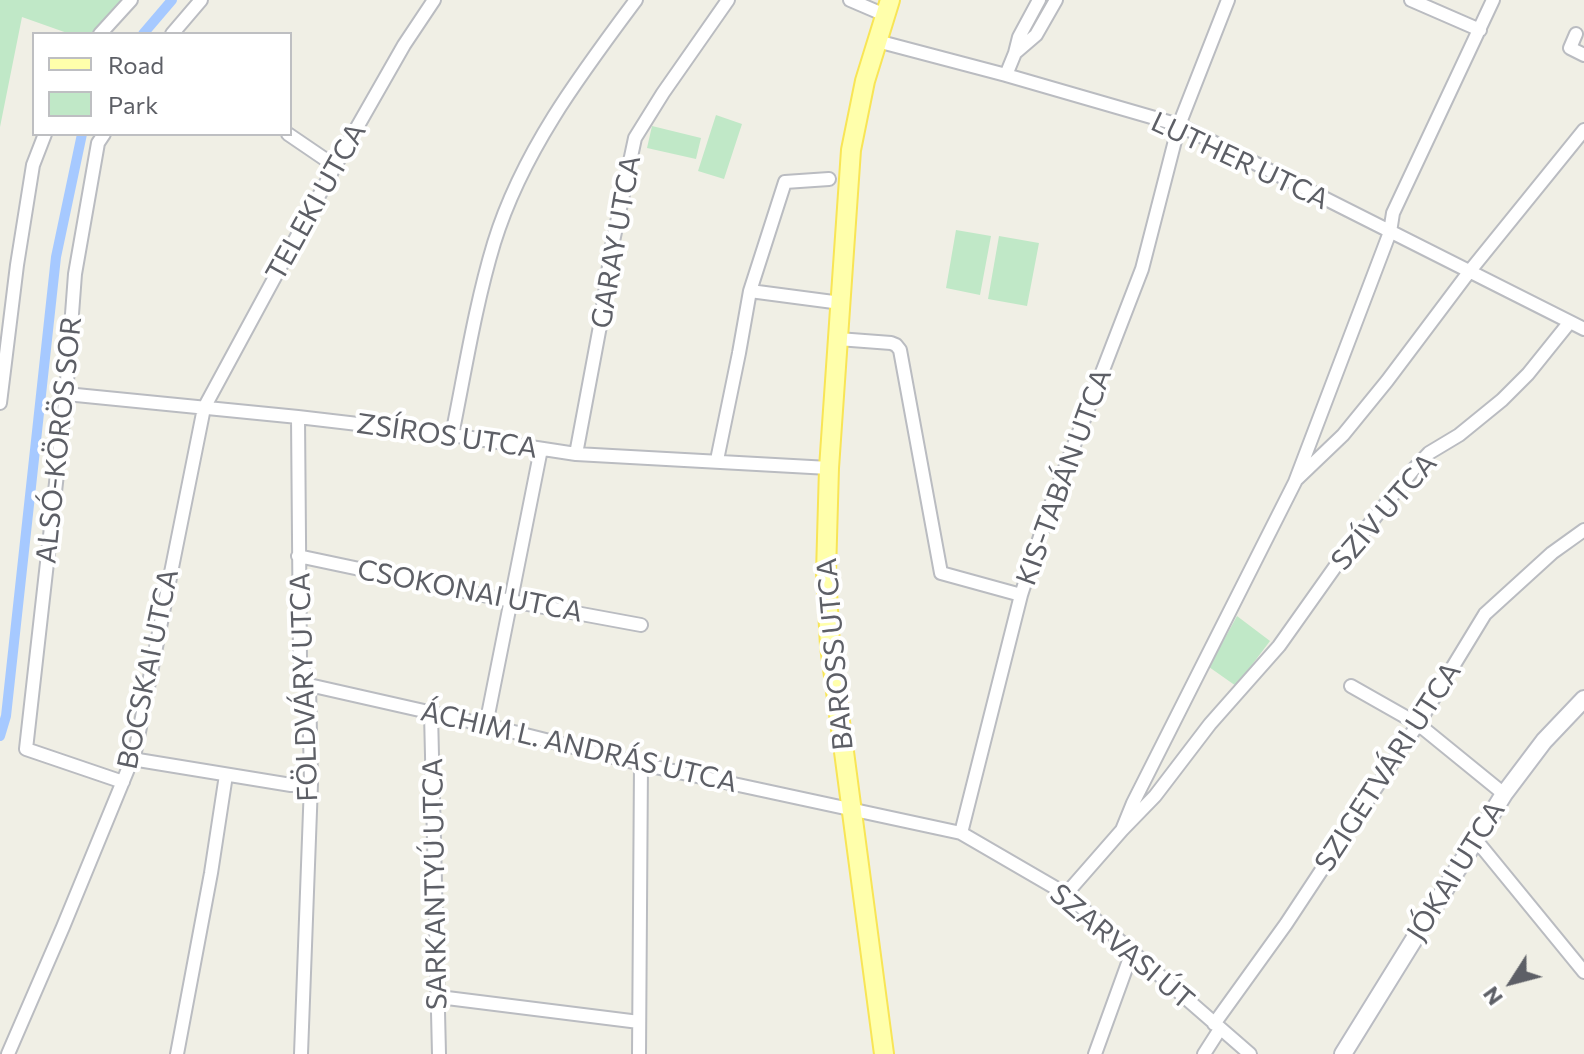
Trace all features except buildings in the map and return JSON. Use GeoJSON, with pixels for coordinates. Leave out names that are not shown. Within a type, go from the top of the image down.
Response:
{"type":"FeatureCollection","features":[{"type":"Feature","properties":{"kind":"main road","name":"BAROSS UTCA"},"geometry":{"type":"LineString","coordinates":[[883,1045],[827,615],[826,522],[851,150],[857,117],[888,8]]}},
{"type":"Feature","properties":{"kind":"main road","name":"JÓKAI UTCA"},"geometry":{"type":"LineString","coordinates":[[1343,1054],[1504,794],[1544,741],[1584,699]]}},
{"type":"Feature","properties":{"kind":"main road"},"geometry":{"type":"LineString","coordinates":[[871,1054],[883,1045],[894,1054]]}},
{"type":"Feature","properties":{"kind":"street"},"geometry":{"type":"LineString","coordinates":[[102,32],[131,0]]}},
{"type":"Feature","properties":{"kind":"street"},"geometry":{"type":"LineString","coordinates":[[174,32],[201,0]]}},
{"type":"Feature","properties":{"kind":"street","name":"TELEKI UTCA"},"geometry":{"type":"LineString","coordinates":[[204,408],[335,166],[404,45],[434,0]]}},
{"type":"Feature","properties":{"kind":"street"},"geometry":{"type":"LineString","coordinates":[[452,435],[479,303],[495,241],[512,196],[548,122],[636,0]]}},
{"type":"Feature","properties":{"kind":"street"},"geometry":{"type":"LineString","coordinates":[[850,0],[888,8]]}},
{"type":"Feature","properties":{"kind":"street"},"geometry":{"type":"LineString","coordinates":[[1006,75],[1019,37],[1039,0]]}},
{"type":"Feature","properties":{"kind":"street"},"geometry":{"type":"LineString","coordinates":[[1015,53],[1036,35],[1056,0]]}},
{"type":"Feature","properties":{"kind":"street","name":"KIS-TABÁN UTCA"},"geometry":{"type":"LineString","coordinates":[[961,833],[1021,595],[1047,515],[1142,269],[1179,125],[1228,0]]}},
{"type":"Feature","properties":{"kind":"street"},"geometry":{"type":"LineString","coordinates":[[1411,0],[1480,30]]}},
{"type":"Feature","properties":{"kind":"street"},"geometry":{"type":"LineString","coordinates":[[1066,894],[1122,830],[1295,482],[1390,232],[1393,213],[1493,0]]}},
{"type":"Feature","properties":{"kind":"street","name":"GARAY UTCA"},"geometry":{"type":"LineString","coordinates":[[576,454],[612,246],[635,138],[721,3]]}},
{"type":"Feature","properties":{"kind":"street"},"geometry":{"type":"LineString","coordinates":[[1576,34],[1570,48],[1584,55]]}},
{"type":"Feature","properties":{"kind":"street","name":"LUTHER UTCA"},"geometry":{"type":"LineString","coordinates":[[877,41],[1179,125],[1584,329]]}},
{"type":"Feature","properties":{"kind":"street"},"geometry":{"type":"LineString","coordinates":[[1295,482],[1343,435],[1584,130]]}},
{"type":"Feature","properties":{"kind":"street"},"geometry":{"type":"LineString","coordinates":[[0,403],[33,165],[44,136]]}},
{"type":"Feature","properties":{"kind":"street","name":"ALSÓ-KÖRÖS SOR"},"geometry":{"type":"LineString","coordinates":[[103,136],[98,143],[75,274],[66,394],[26,749],[123,782]]}},
{"type":"Feature","properties":{"kind":"street"},"geometry":{"type":"LineString","coordinates":[[291,136],[335,166]]}},
{"type":"Feature","properties":{"kind":"street"},"geometry":{"type":"LineString","coordinates":[[717,460],[750,291],[785,182],[829,179]]}},
{"type":"Feature","properties":{"kind":"street"},"geometry":{"type":"LineString","coordinates":[[750,291],[841,303]]}},
{"type":"Feature","properties":{"kind":"street","name":"SZÍV UTCA"},"geometry":{"type":"LineString","coordinates":[[1122,830],[1155,796],[1210,724],[1279,646],[1335,567],[1413,470],[1429,453],[1459,435],[1502,400],[1528,374],[1569,323]]}},
{"type":"Feature","properties":{"kind":"street"},"geometry":{"type":"LineString","coordinates":[[838,339],[891,343],[900,350],[941,573],[1021,595]]}},
{"type":"Feature","properties":{"kind":"street","name":"ZSÍROS UTCA"},"geometry":{"type":"LineString","coordinates":[[66,394],[452,435],[576,454],[829,468]]}},
{"type":"Feature","properties":{"kind":"street","name":"BOCSKAI UTCA"},"geometry":{"type":"LineString","coordinates":[[8,1054],[132,759],[204,408]]}},
{"type":"Feature","properties":{"kind":"street","name":"FÖLDVÁRY UTCA"},"geometry":{"type":"LineString","coordinates":[[298,417],[300,659],[309,685],[311,784],[301,1054]]}},
{"type":"Feature","properties":{"kind":"street"},"geometry":{"type":"LineString","coordinates":[[486,725],[541,449]]}},
{"type":"Feature","properties":{"kind":"street","name":"SZIGETVÁRI UTCA"},"geometry":{"type":"LineString","coordinates":[[1204,1054],[1217,1026],[1418,724],[1485,614],[1552,553],[1584,530]]}},
{"type":"Feature","properties":{"kind":"street","name":"CSOKONAI UTCA"},"geometry":{"type":"LineString","coordinates":[[298,556],[641,625]]}},
{"type":"Feature","properties":{"kind":"street","name":"ÁCHIM L. ANDRÁS UTCA"},"geometry":{"type":"LineString","coordinates":[[309,685],[641,764],[850,808]]}},
{"type":"Feature","properties":{"kind":"street"},"geometry":{"type":"LineString","coordinates":[[1351,686],[1418,724],[1504,794]]}},
{"type":"Feature","properties":{"kind":"street","name":"SARKANTYÚ UTCA"},"geometry":{"type":"LineString","coordinates":[[431,713],[439,1054]]}},
{"type":"Feature","properties":{"kind":"street"},"geometry":{"type":"LineString","coordinates":[[1166,740],[1186,755]]}},
{"type":"Feature","properties":{"kind":"street"},"geometry":{"type":"LineString","coordinates":[[132,759],[291,785],[311,784]]}},
{"type":"Feature","properties":{"kind":"street"},"geometry":{"type":"LineString","coordinates":[[639,1054],[641,764]]}},
{"type":"Feature","properties":{"kind":"street"},"geometry":{"type":"LineString","coordinates":[[177,1054],[226,775]]}},
{"type":"Feature","properties":{"kind":"street","name":"SZARVASI ÚT"},"geometry":{"type":"LineString","coordinates":[[850,808],[961,833],[1066,894],[1250,1054]]}},
{"type":"Feature","properties":{"kind":"street"},"geometry":{"type":"LineString","coordinates":[[1476,840],[1584,972]]}},
{"type":"Feature","properties":{"kind":"street"},"geometry":{"type":"LineString","coordinates":[[1095,1054],[1132,952]]}},
{"type":"Feature","properties":{"kind":"street"},"geometry":{"type":"LineString","coordinates":[[439,997],[639,1022]]}},
{"type":"Feature","properties":{"kind":"green space"},"geometry":{"type":"Polygon","coordinates":[[[0,0],[121,0],[93,32],[64,32],[22,17],[0,127],[0,0]]]}},
{"type":"Feature","properties":{"kind":"green space"},"geometry":{"type":"Polygon","coordinates":[[[716,115],[742,124],[724,179],[698,171],[716,115]]]}},
{"type":"Feature","properties":{"kind":"green space"},"geometry":{"type":"Polygon","coordinates":[[[652,126],[701,138],[696,159],[647,148],[652,126]]]}},
{"type":"Feature","properties":{"kind":"green space"},"geometry":{"type":"Polygon","coordinates":[[[956,230],[991,236],[980,295],[946,288],[956,230]]]}},
{"type":"Feature","properties":{"kind":"green space"},"geometry":{"type":"Polygon","coordinates":[[[999,236],[1039,243],[1027,306],[988,299],[999,236]]]}},
{"type":"Feature","properties":{"kind":"green space"},"geometry":{"type":"Polygon","coordinates":[[[1237,616],[1270,641],[1236,686],[1209,667],[1237,616]]]}},
{"type":"Feature","properties":{"kind":"waterway"},"geometry":{"type":"LineString","coordinates":[[145,32],[172,0]]}},
{"type":"Feature","properties":{"kind":"waterway"},"geometry":{"type":"LineString","coordinates":[[0,736],[6,716],[56,257],[82,136]]}}]}
